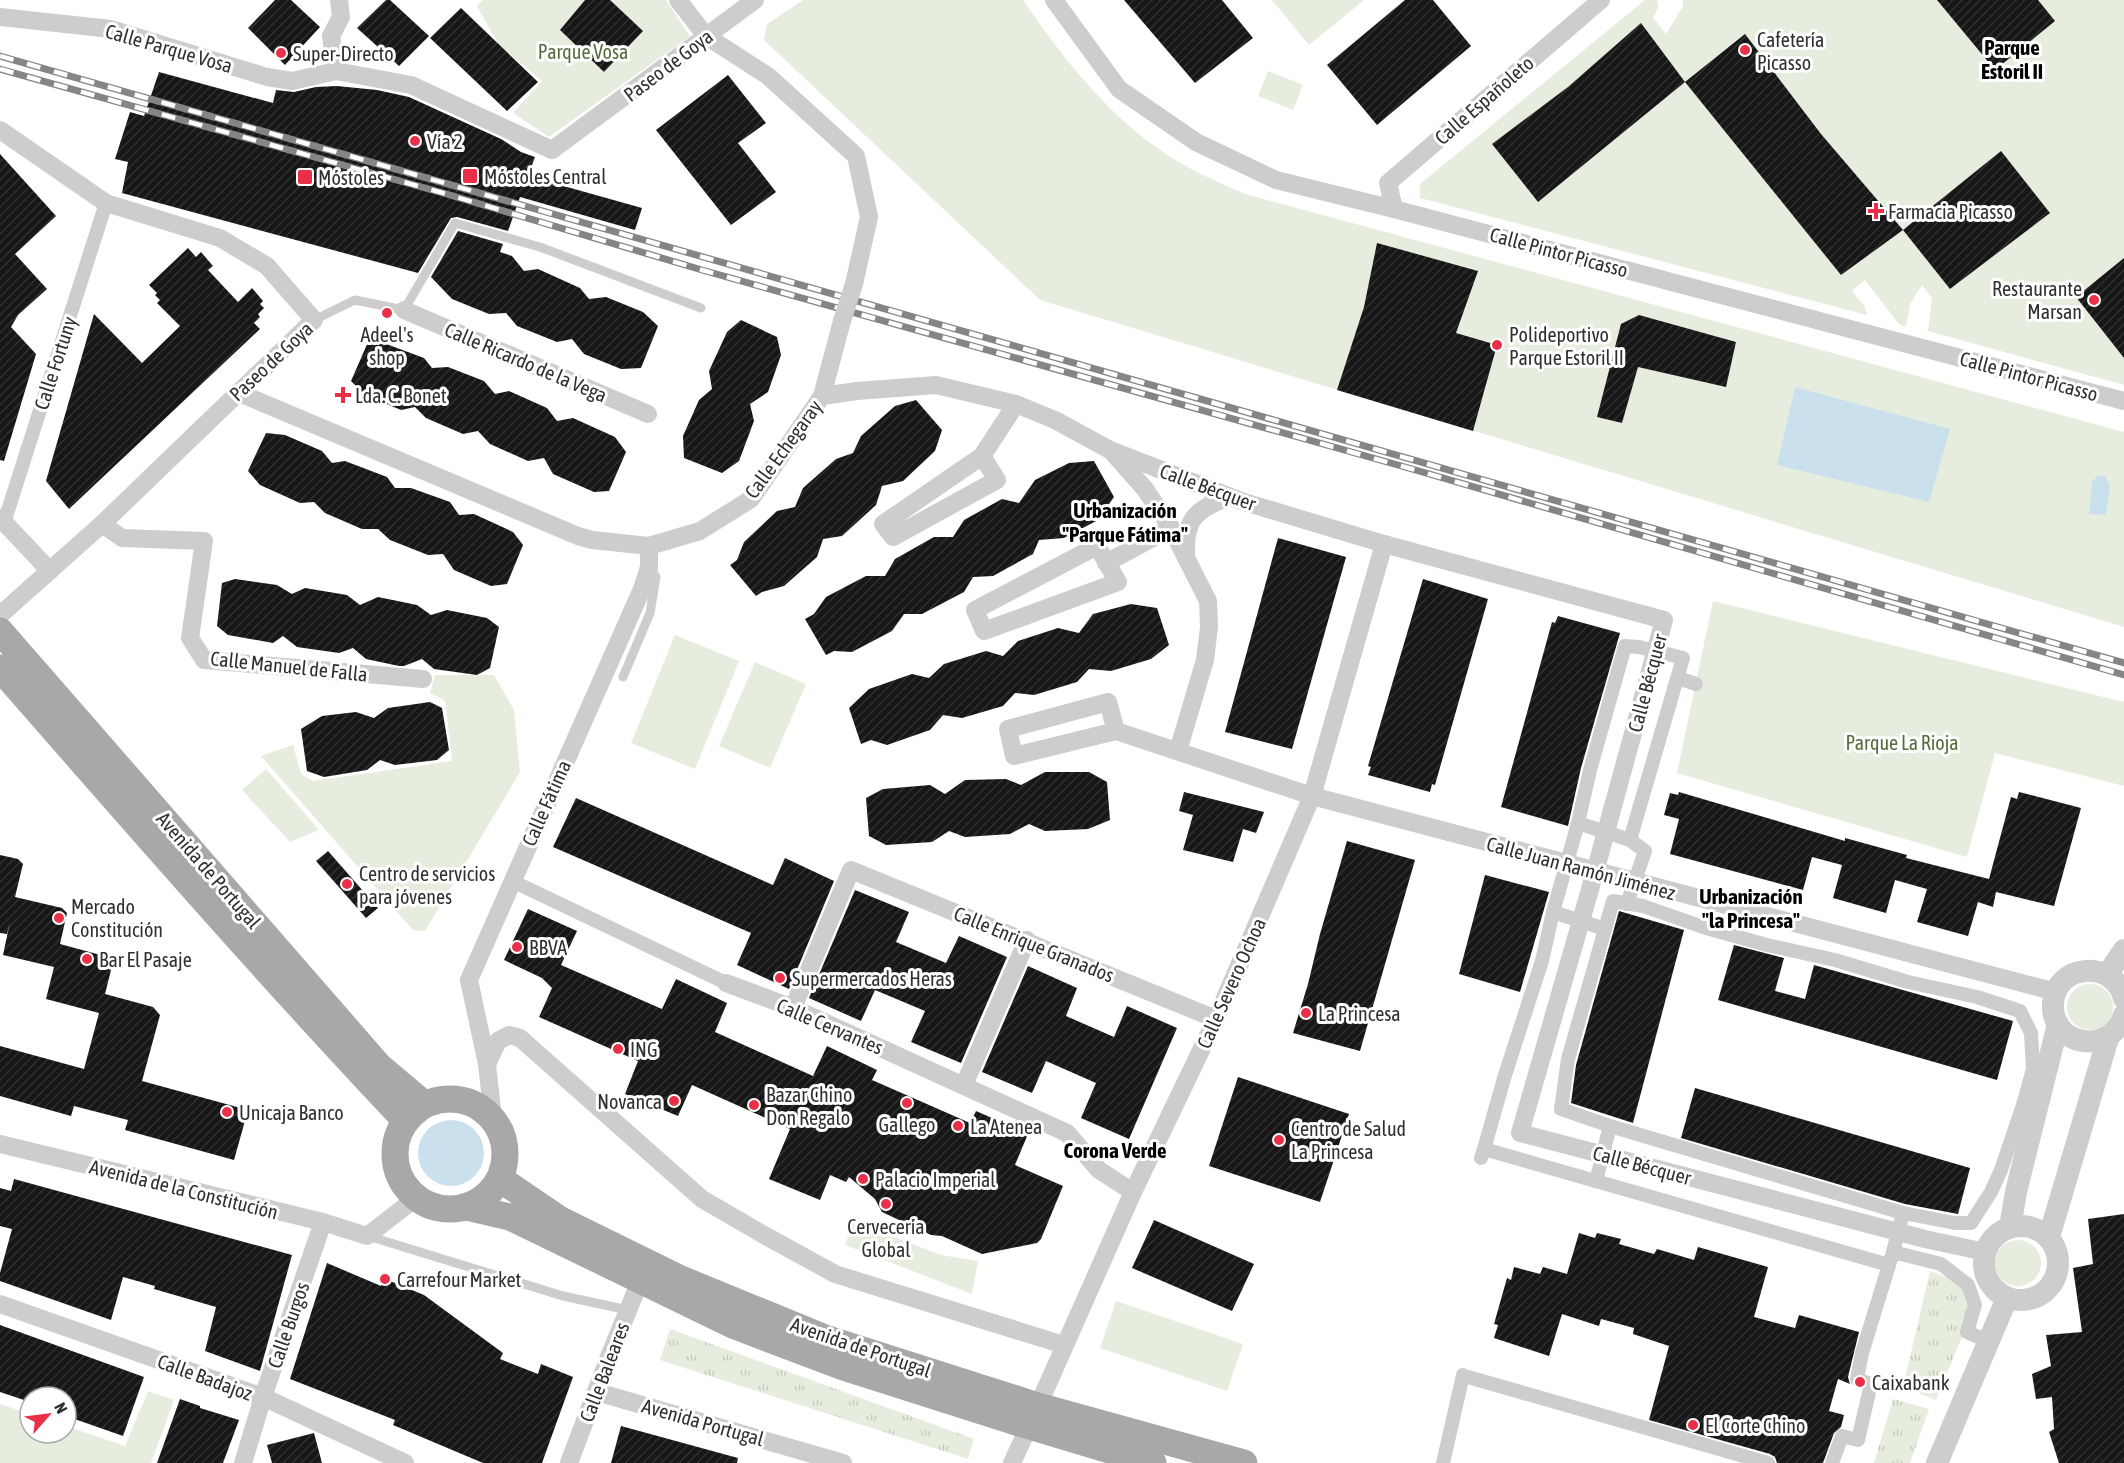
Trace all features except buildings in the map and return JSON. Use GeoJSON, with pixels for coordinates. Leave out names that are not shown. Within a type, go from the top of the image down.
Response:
{"type":"FeatureCollection","features":[{"type":"Feature","properties":{"kind":"main road","name":"Avenida de Portugal"},"geometry":{"type":"LineString","coordinates":[[0,631],[379,1066],[415,1112]]}},
{"type":"Feature","properties":{"kind":"main road","name":"Avenida de Portugal"},"geometry":{"type":"LineString","coordinates":[[0,668],[148,836],[415,1112]]}},
{"type":"Feature","properties":{"kind":"main road"},"geometry":{"type":"LineString","coordinates":[[444,1098],[464,1100],[477,1105],[493,1118],[502,1135],[506,1152],[505,1165],[492,1191],[481,1200],[467,1207],[445,1210],[433,1207],[416,1198],[401,1181],[394,1158],[396,1138],[415,1112],[444,1098]]}},
{"type":"Feature","properties":{"kind":"main road","name":"Avenida de Portugal"},"geometry":{"type":"LineString","coordinates":[[500,1179],[559,1219],[681,1279],[825,1338],[1153,1463]]}},
{"type":"Feature","properties":{"kind":"main road","name":"Avenida de Portugal"},"geometry":{"type":"LineString","coordinates":[[467,1207],[510,1217],[735,1326],[832,1363],[1033,1416],[1244,1463]]}},
{"type":"Feature","properties":{"kind":"street"},"geometry":{"type":"LineString","coordinates":[[336,71],[331,36],[341,17],[339,0]]}},
{"type":"Feature","properties":{"kind":"street","name":"Calle Echegaray"},"geometry":{"type":"LineString","coordinates":[[237,393],[592,540],[650,546],[700,531],[751,499],[822,396],[854,284],[869,218],[856,156],[768,76],[706,36],[678,0]]}},
{"type":"Feature","properties":{"kind":"street","name":"Paseo de Goya"},"geometry":{"type":"LineString","coordinates":[[552,150],[755,0]]}},
{"type":"Feature","properties":{"kind":"street","name":"Calle Pintor Picasso"},"geometry":{"type":"LineString","coordinates":[[1054,0],[1119,88],[1196,142],[1276,180],[2124,401]]}},
{"type":"Feature","properties":{"kind":"street","name":"Calle Españoleto"},"geometry":{"type":"LineString","coordinates":[[1394,209],[1388,183],[1580,6],[1601,0]]}},
{"type":"Feature","properties":{"kind":"street","name":"Calle Parque Vosa"},"geometry":{"type":"LineString","coordinates":[[0,16],[111,29],[267,77],[284,80],[292,81],[336,71],[411,85],[552,150]]}},
{"type":"Feature","properties":{"kind":"street"},"geometry":{"type":"LineString","coordinates":[[0,130],[105,203],[220,238],[267,266],[314,320]]}},
{"type":"Feature","properties":{"kind":"street","name":"Calle Fortuny"},"geometry":{"type":"LineString","coordinates":[[2,520],[105,203]]}},
{"type":"Feature","properties":{"kind":"street","name":"Calle Ricardo de la Vega"},"geometry":{"type":"LineString","coordinates":[[404,310],[648,414]]}},
{"type":"Feature","properties":{"kind":"street","name":"Paseo de Goya"},"geometry":{"type":"LineString","coordinates":[[0,615],[102,524],[314,320]]}},
{"type":"Feature","properties":{"kind":"street","name":"Calle Bécquer"},"geometry":{"type":"LineString","coordinates":[[822,396],[936,385],[1016,404],[1055,420],[1110,450],[1228,497],[1384,544],[1664,620],[1582,920],[1520,1133],[1898,1232],[1984,1252]]}},
{"type":"Feature","properties":{"kind":"street"},"geometry":{"type":"LineString","coordinates":[[982,456],[997,480],[893,537],[883,524],[982,456],[1016,404]]}},
{"type":"Feature","properties":{"kind":"street"},"geometry":{"type":"LineString","coordinates":[[1110,450],[1146,489],[1186,555],[1208,601],[1209,627],[1205,660],[1178,751],[1116,731],[1014,756],[1008,729],[1108,702],[1116,731]]}},
{"type":"Feature","properties":{"kind":"street"},"geometry":{"type":"LineString","coordinates":[[1186,555],[1185,535],[1191,519],[1206,506],[1228,497]]}},
{"type":"Feature","properties":{"kind":"street"},"geometry":{"type":"LineString","coordinates":[[2,520],[50,571]]}},
{"type":"Feature","properties":{"kind":"street","name":"Calle Manuel de Falla"},"geometry":{"type":"LineString","coordinates":[[102,524],[122,538],[204,541],[190,638],[204,660],[423,679]]}},
{"type":"Feature","properties":{"kind":"street"},"geometry":{"type":"LineString","coordinates":[[1106,563],[1171,528]]}},
{"type":"Feature","properties":{"kind":"street","name":"Calle Severo Ochoa"},"geometry":{"type":"LineString","coordinates":[[1012,1463],[1133,1191],[1216,1019],[1312,796],[1384,544]]}},
{"type":"Feature","properties":{"kind":"street","name":"Calle Fátima"},"geometry":{"type":"LineString","coordinates":[[487,1064],[469,980],[642,589],[649,567],[650,546]]}},
{"type":"Feature","properties":{"kind":"street"},"geometry":{"type":"LineString","coordinates":[[1097,546],[1106,563],[1118,582],[984,631],[975,610],[1097,546]]}},
{"type":"Feature","properties":{"kind":"street"},"geometry":{"type":"LineString","coordinates":[[1630,840],[1683,658],[1639,647],[1625,646],[1590,770],[1542,961],[1525,1009],[1483,1154],[1891,1258],[1941,1264],[1968,1285],[1975,1305],[1967,1332],[1988,1341]]}},
{"type":"Feature","properties":{"kind":"street"},"geometry":{"type":"LineString","coordinates":[[1678,678],[1696,684]]}},
{"type":"Feature","properties":{"kind":"street","name":"Calle Juan Ramón Jiménez"},"geometry":{"type":"LineString","coordinates":[[1178,751],[1312,796],[2056,992]]}},
{"type":"Feature","properties":{"kind":"street"},"geometry":{"type":"LineString","coordinates":[[1578,823],[1630,840],[1645,851],[1627,904]]}},
{"type":"Feature","properties":{"kind":"street","name":"Calle Enrique Granados"},"geometry":{"type":"LineString","coordinates":[[793,1008],[851,870],[1216,1019]]}},
{"type":"Feature","properties":{"kind":"street","name":"Calle Cervantes"},"geometry":{"type":"LineString","coordinates":[[512,881],[726,983],[793,1008],[1067,1133],[1099,1170],[1133,1191]]}},
{"type":"Feature","properties":{"kind":"street"},"geometry":{"type":"LineString","coordinates":[[1613,901],[1643,906],[1706,928],[1767,945],[1835,960],[1908,982],[1977,997],[2020,1011],[2031,1033],[2033,1069],[2024,1105],[1991,1192],[1971,1223],[1955,1223],[1903,1213],[1610,1126],[1562,1108],[1568,1059],[1605,928],[1613,901]]}},
{"type":"Feature","properties":{"kind":"street"},"geometry":{"type":"LineString","coordinates":[[1554,912],[1605,928]]}},
{"type":"Feature","properties":{"kind":"street"},"geometry":{"type":"LineString","coordinates":[[964,1085],[1027,940]]}},
{"type":"Feature","properties":{"kind":"street"},"geometry":{"type":"LineString","coordinates":[[2107,975],[2124,950]]}},
{"type":"Feature","properties":{"kind":"street"},"geometry":{"type":"LineString","coordinates":[[2124,998],[2116,982],[2107,975],[2096,970],[2083,970],[2072,974],[2062,982],[2053,1003],[2054,1014],[2065,1033],[2086,1042],[2108,1038],[2116,1031],[2124,1016]]}},
{"type":"Feature","properties":{"kind":"street"},"geometry":{"type":"LineString","coordinates":[[2010,1227],[2016,1192],[2058,1024]]}},
{"type":"Feature","properties":{"kind":"street"},"geometry":{"type":"LineString","coordinates":[[493,1118],[487,1064],[498,1041],[509,1035],[520,1038],[702,1198],[764,1235],[835,1274],[1064,1345]]}},
{"type":"Feature","properties":{"kind":"street"},"geometry":{"type":"LineString","coordinates":[[2049,1238],[2108,1038]]}},
{"type":"Feature","properties":{"kind":"street"},"geometry":{"type":"LineString","coordinates":[[1596,1181],[1610,1126]]}},
{"type":"Feature","properties":{"kind":"street","name":"Avenida de la Constitución"},"geometry":{"type":"LineString","coordinates":[[0,1144],[323,1222],[367,1236]]}},
{"type":"Feature","properties":{"kind":"street"},"geometry":{"type":"LineString","coordinates":[[367,1236],[416,1198]]}},
{"type":"Feature","properties":{"kind":"street"},"geometry":{"type":"LineString","coordinates":[[1832,1463],[1842,1436],[1858,1440],[1871,1384],[1857,1379],[1862,1353],[1903,1213]]}},
{"type":"Feature","properties":{"kind":"street","name":"Calle Burgos"},"geometry":{"type":"LineString","coordinates":[[243,1463],[263,1397],[323,1222]]}},
{"type":"Feature","properties":{"kind":"street"},"geometry":{"type":"LineString","coordinates":[[2024,1225],[2037,1229],[2049,1238],[2058,1260],[2057,1273],[2052,1284],[2043,1294],[2032,1299],[2019,1300],[2007,1298],[1995,1290],[1987,1279],[1983,1266],[1984,1252],[1999,1232],[2010,1227],[2024,1225]]}},
{"type":"Feature","properties":{"kind":"street","name":"Calle Baleares"},"geometry":{"type":"LineString","coordinates":[[569,1463],[640,1281]]}},
{"type":"Feature","properties":{"kind":"street"},"geometry":{"type":"LineString","coordinates":[[1937,1463],[2007,1298]]}},
{"type":"Feature","properties":{"kind":"street","name":"Calle Badajoz"},"geometry":{"type":"LineString","coordinates":[[0,1304],[263,1397],[405,1463]]}},
{"type":"Feature","properties":{"kind":"street"},"geometry":{"type":"LineString","coordinates":[[1443,1463],[1465,1376],[1768,1463]]}},
{"type":"Feature","properties":{"kind":"street","name":"Avenida Portugal"},"geometry":{"type":"LineString","coordinates":[[597,1392],[843,1463]]}},
{"type":"Feature","properties":{"kind":"lane"},"geometry":{"type":"LineString","coordinates":[[404,310],[455,223],[540,248],[701,308]]}},
{"type":"Feature","properties":{"kind":"lane","name":"Paseo de Goya"},"geometry":{"type":"LineString","coordinates":[[314,320],[355,300],[404,310]]}},
{"type":"Feature","properties":{"kind":"lane"},"geometry":{"type":"LineString","coordinates":[[623,677],[650,613],[656,578],[649,567]]}},
{"type":"Feature","properties":{"kind":"lane"},"geometry":{"type":"LineString","coordinates":[[367,1236],[563,1296],[628,1310]]}},
{"type":"Feature","properties":{"kind":"green space","name":"Parque Vosa"},"geometry":{"type":"Polygon","coordinates":[[[483,0],[666,0],[690,36],[549,137],[513,113],[542,81],[498,44],[477,6],[483,0]]]}},
{"type":"Feature","properties":{"kind":"green space","name":"Polideportivo Parque Estoril II"},"geometry":{"type":"Polygon","coordinates":[[[803,0],[1023,0],[1057,48],[1116,114],[1161,151],[1186,166],[1245,194],[2124,432],[2124,627],[1040,300],[764,40],[767,24],[803,0]]]}},
{"type":"Feature","properties":{"kind":"green space"},"geometry":{"type":"Polygon","coordinates":[[[1272,0],[1364,0],[1309,45],[1272,0]]]}},
{"type":"Feature","properties":{"kind":"green space"},"geometry":{"type":"Polygon","coordinates":[[[1645,0],[1657,0],[1658,8],[1653,18],[1666,34],[1683,6],[1683,0],[2124,0],[2124,385],[1928,331],[1932,298],[1922,285],[1910,304],[1906,327],[1899,324],[1865,280],[1852,291],[1865,307],[1867,315],[1420,198],[1420,184],[1645,0]]]}},
{"type":"Feature","properties":{"kind":"green space"},"geometry":{"type":"Polygon","coordinates":[[[1268,71],[1303,85],[1293,110],[1258,96],[1268,71]]]}},
{"type":"Feature","properties":{"kind":"green space","name":"Parque La Rioja"},"geometry":{"type":"Polygon","coordinates":[[[1713,601],[2124,702],[2124,786],[1995,753],[1967,857],[1677,773],[1713,601]]]}},
{"type":"Feature","properties":{"kind":"green space"},"geometry":{"type":"Polygon","coordinates":[[[675,635],[739,661],[695,769],[631,743],[675,635]]]}},
{"type":"Feature","properties":{"kind":"green space"},"geometry":{"type":"Polygon","coordinates":[[[755,662],[806,684],[770,768],[719,746],[755,662]]]}},
{"type":"Feature","properties":{"kind":"green space"},"geometry":{"type":"Polygon","coordinates":[[[435,675],[494,675],[514,710],[520,772],[425,931],[413,930],[261,756],[293,745],[301,774],[313,781],[452,761],[445,701],[430,693],[435,675]]]}},
{"type":"Feature","properties":{"kind":"green space"},"geometry":{"type":"Polygon","coordinates":[[[266,769],[319,830],[290,842],[242,790],[266,769]]]}},
{"type":"Feature","properties":{"kind":"green space"},"geometry":{"type":"Polygon","coordinates":[[[2090,984],[2106,991],[2113,1007],[2106,1023],[2090,1030],[2074,1023],[2067,1007],[2074,991],[2090,984]]]}},
{"type":"Feature","properties":{"kind":"green space"},"geometry":{"type":"Polygon","coordinates":[[[855,1218],[876,1230],[941,1255],[978,1261],[972,1294],[845,1245],[855,1218]]]}},
{"type":"Feature","properties":{"kind":"green space"},"geometry":{"type":"Polygon","coordinates":[[[2018,1240],[2034,1247],[2041,1263],[2034,1279],[2018,1286],[2002,1279],[1995,1263],[2002,1247],[2018,1240]]]}},
{"type":"Feature","properties":{"kind":"green space"},"geometry":{"type":"Polygon","coordinates":[[[1930,1271],[1968,1285],[1975,1305],[1936,1400],[1903,1387],[1930,1271]]]}},
{"type":"Feature","properties":{"kind":"green space"},"geometry":{"type":"Polygon","coordinates":[[[1116,1301],[1243,1344],[1227,1391],[1100,1348],[1116,1301]]]}},
{"type":"Feature","properties":{"kind":"green space"},"geometry":{"type":"Polygon","coordinates":[[[670,1329],[974,1439],[968,1459],[660,1360],[670,1329]]]}},
{"type":"Feature","properties":{"kind":"green space"},"geometry":{"type":"Polygon","coordinates":[[[148,1391],[174,1400],[151,1463],[0,1463],[0,1404],[18,1410],[18,1445],[78,1445],[78,1430],[125,1446],[148,1391]]]}},
{"type":"Feature","properties":{"kind":"green space"},"geometry":{"type":"Polygon","coordinates":[[[1893,1399],[1929,1409],[1910,1463],[1874,1463],[1893,1399]]]}},
{"type":"Feature","properties":{"kind":"water"},"geometry":{"type":"Polygon","coordinates":[[[1795,387],[1950,429],[1929,502],[1777,465],[1795,387]]]}},
{"type":"Feature","properties":{"kind":"water"},"geometry":{"type":"Polygon","coordinates":[[[2098,476],[2105,476],[2110,485],[2106,515],[2089,514],[2092,481],[2098,476]]]}},
{"type":"Feature","properties":{"kind":"water"},"geometry":{"type":"Polygon","coordinates":[[[451,1120],[463,1123],[474,1130],[481,1141],[484,1153],[481,1165],[474,1176],[463,1183],[451,1186],[439,1183],[428,1176],[421,1165],[418,1153],[421,1141],[428,1130],[439,1123],[451,1120]]]}},
{"type":"Feature","properties":{"kind":"railway"},"geometry":{"type":"LineString","coordinates":[[0,56],[2124,663]]}},
{"type":"Feature","properties":{"kind":"railway"},"geometry":{"type":"LineString","coordinates":[[0,69],[443,193],[702,270],[1412,469],[2124,675]]}},
{"type":"Feature","properties":{"kind":"place","name":"Cafetería Picasso"},"geometry":{"type":"Point","coordinates":[1745,50]}},
{"type":"Feature","properties":{"kind":"place","name":"Super-Directo"},"geometry":{"type":"Point","coordinates":[281,53]}},
{"type":"Feature","properties":{"kind":"place","name":"Vía 2"},"geometry":{"type":"Point","coordinates":[415,141]}},
{"type":"Feature","properties":{"kind":"place","name":"Móstoles Central"},"geometry":{"type":"Point","coordinates":[470,176]}},
{"type":"Feature","properties":{"kind":"place","name":"Móstoles"},"geometry":{"type":"Point","coordinates":[305,177]}},
{"type":"Feature","properties":{"kind":"place","name":"Farmacia Picasso"},"geometry":{"type":"Point","coordinates":[1876,211]}},
{"type":"Feature","properties":{"kind":"place","name":"Restaurante Marsan"},"geometry":{"type":"Point","coordinates":[2094,300]}},
{"type":"Feature","properties":{"kind":"place","name":"Adeel's shop"},"geometry":{"type":"Point","coordinates":[387,313]}},
{"type":"Feature","properties":{"kind":"place","name":"Polideportivo Parque Estoril II"},"geometry":{"type":"Point","coordinates":[1497,345]}},
{"type":"Feature","properties":{"kind":"place","name":"Lda. C. Bonet"},"geometry":{"type":"Point","coordinates":[343,395]}},
{"type":"Feature","properties":{"kind":"place","name":"Centro de servicios para jóvenes"},"geometry":{"type":"Point","coordinates":[347,884]}},
{"type":"Feature","properties":{"kind":"place","name":"Mercado Constitución"},"geometry":{"type":"Point","coordinates":[59,918]}},
{"type":"Feature","properties":{"kind":"place","name":"BBVA"},"geometry":{"type":"Point","coordinates":[517,947]}},
{"type":"Feature","properties":{"kind":"place","name":"Bar El Pasaje"},"geometry":{"type":"Point","coordinates":[87,959]}},
{"type":"Feature","properties":{"kind":"place","name":"Supermercados Heras"},"geometry":{"type":"Point","coordinates":[780,978]}},
{"type":"Feature","properties":{"kind":"place","name":"La Princesa"},"geometry":{"type":"Point","coordinates":[1306,1013]}},
{"type":"Feature","properties":{"kind":"place","name":"ING"},"geometry":{"type":"Point","coordinates":[618,1049]}},
{"type":"Feature","properties":{"kind":"place","name":"Novanca"},"geometry":{"type":"Point","coordinates":[674,1101]}},
{"type":"Feature","properties":{"kind":"place","name":"Gallego"},"geometry":{"type":"Point","coordinates":[907,1103]}},
{"type":"Feature","properties":{"kind":"place","name":"Bazar Chino Don Regalo"},"geometry":{"type":"Point","coordinates":[754,1105]}},
{"type":"Feature","properties":{"kind":"place","name":"Unicaja Banco"},"geometry":{"type":"Point","coordinates":[227,1112]}},
{"type":"Feature","properties":{"kind":"place","name":"La Atenea"},"geometry":{"type":"Point","coordinates":[958,1126]}},
{"type":"Feature","properties":{"kind":"place","name":"Centro de Salud La Princesa"},"geometry":{"type":"Point","coordinates":[1279,1140]}},
{"type":"Feature","properties":{"kind":"place","name":"Palacio Imperial"},"geometry":{"type":"Point","coordinates":[863,1179]}},
{"type":"Feature","properties":{"kind":"place","name":"Cervecería Global"},"geometry":{"type":"Point","coordinates":[886,1204]}},
{"type":"Feature","properties":{"kind":"place","name":"Carrefour Market"},"geometry":{"type":"Point","coordinates":[385,1279]}},
{"type":"Feature","properties":{"kind":"place","name":"Caixabank"},"geometry":{"type":"Point","coordinates":[1860,1382]}},
{"type":"Feature","properties":{"kind":"place","name":"El Corte Chino"},"geometry":{"type":"Point","coordinates":[1693,1425]}},
{"type":"Feature","properties":{"kind":"district","name":"Parque Estoril II"},"geometry":{"type":"Point","coordinates":[2012,59]}},
{"type":"Feature","properties":{"kind":"district","name":"Urbanización \"Parque Fátima\""},"geometry":{"type":"Point","coordinates":[1125,522]}},
{"type":"Feature","properties":{"kind":"district","name":"Urbanización \"la Princesa\""},"geometry":{"type":"Point","coordinates":[1751,908]}},
{"type":"Feature","properties":{"kind":"district","name":"Corona Verde"},"geometry":{"type":"Point","coordinates":[1115,1150]}}]}
